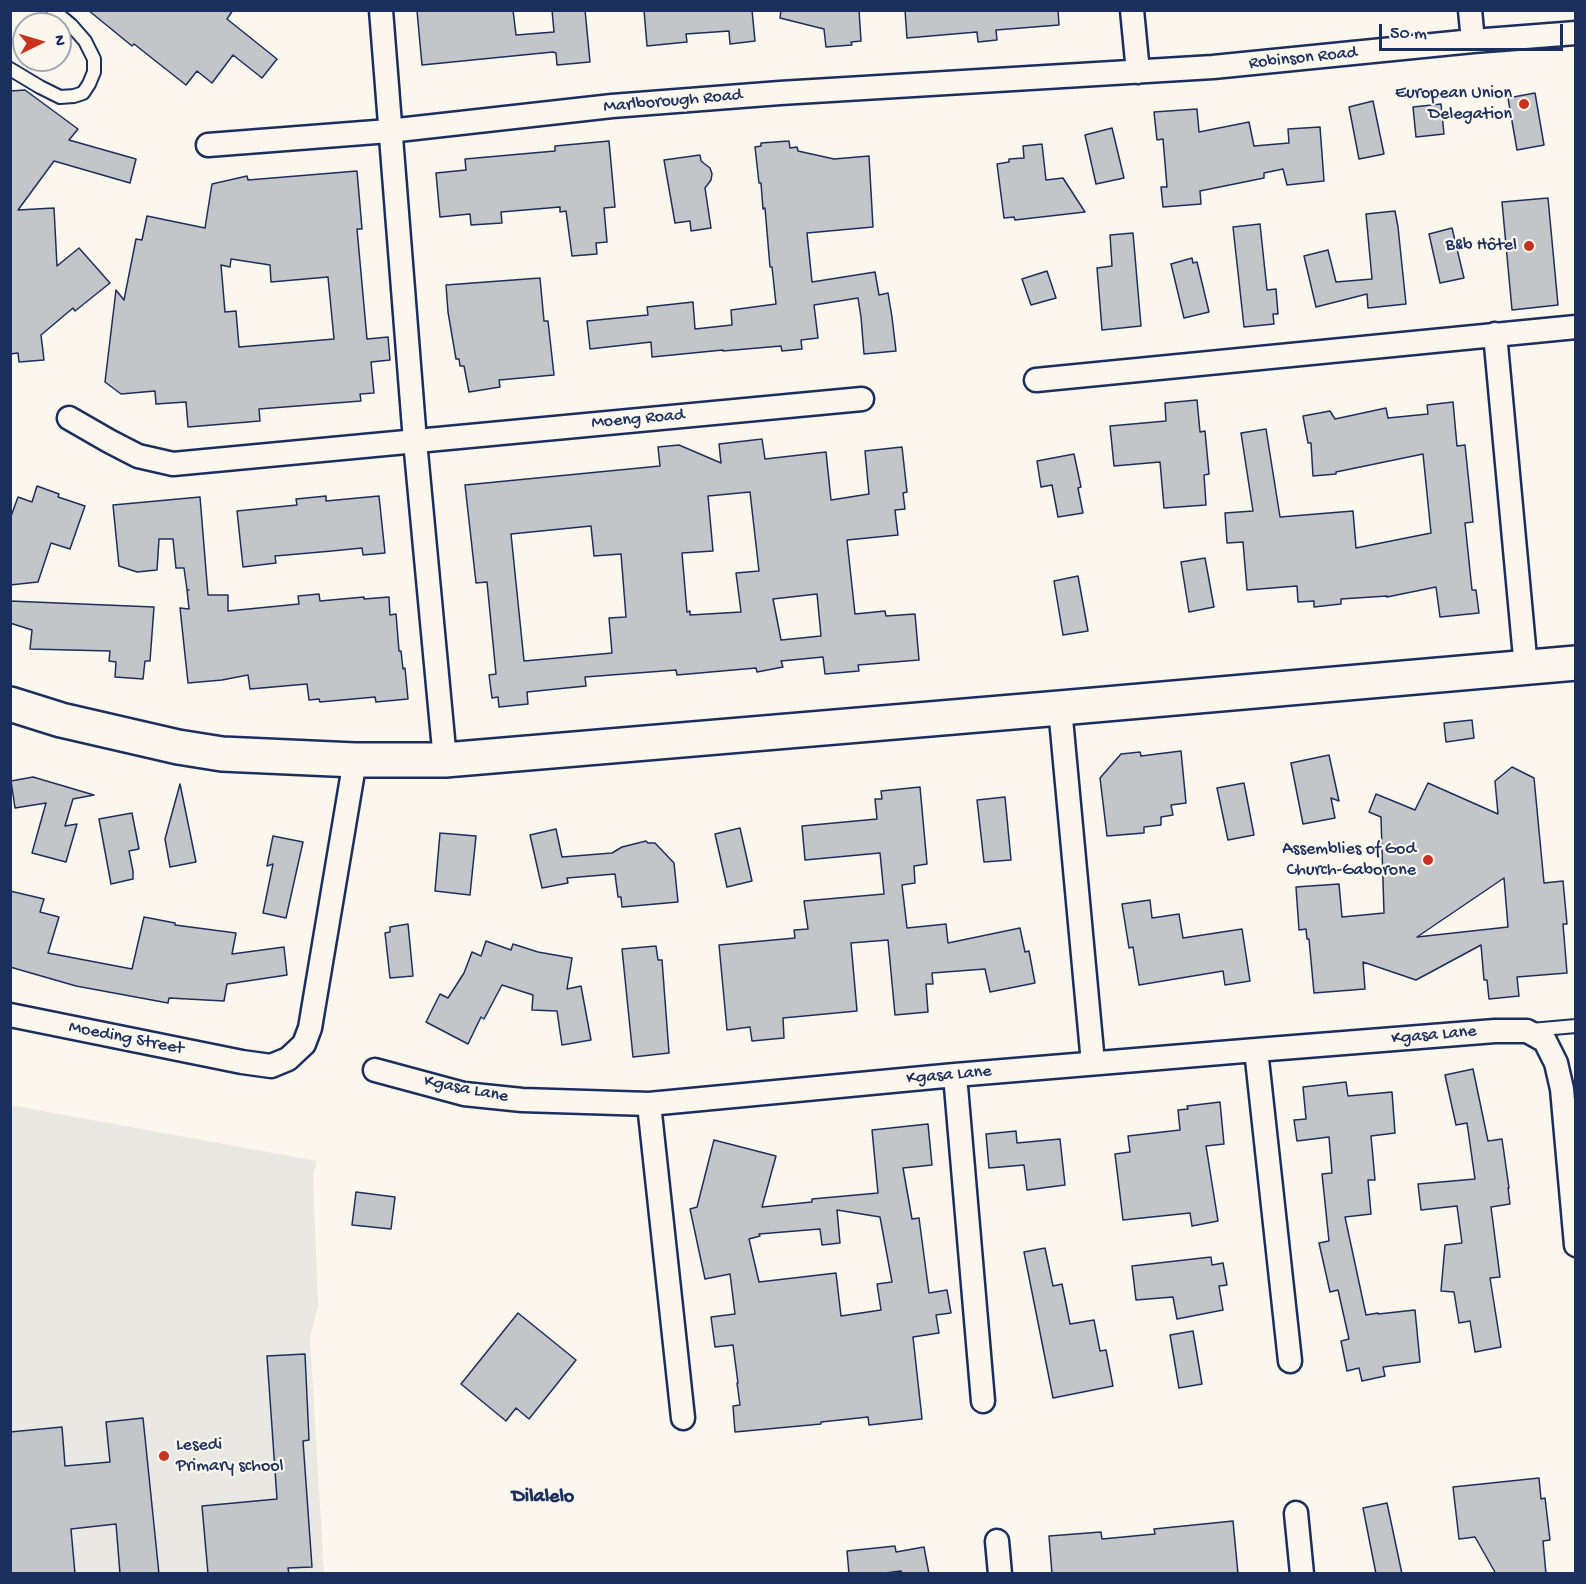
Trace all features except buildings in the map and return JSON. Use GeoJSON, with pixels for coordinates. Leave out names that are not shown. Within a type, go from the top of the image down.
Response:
{"type":"FeatureCollection","features":[{"type":"Feature","properties":{"kind":"street"},"geometry":{"type":"LineString","coordinates":[[381,10],[415,441],[445,760]]}},
{"type":"Feature","properties":{"kind":"street"},"geometry":{"type":"LineString","coordinates":[[1132,10],[1138,72]]}},
{"type":"Feature","properties":{"kind":"street"},"geometry":{"type":"LineString","coordinates":[[1470,10],[1473,41]]}},
{"type":"Feature","properties":{"kind":"street","name":"Robinson Road"},"geometry":{"type":"LineString","coordinates":[[1138,72],[1256,64],[1473,41],[1575,33]]}},
{"type":"Feature","properties":{"kind":"street","name":"Marlborough Road"},"geometry":{"type":"LineString","coordinates":[[208,145],[389,131],[612,106],[780,93],[1138,72]]}},
{"type":"Feature","properties":{"kind":"street"},"geometry":{"type":"LineString","coordinates":[[1036,380],[1575,327]]}},
{"type":"Feature","properties":{"kind":"street"},"geometry":{"type":"LineString","coordinates":[[1495,334],[1526,668]]}},
{"type":"Feature","properties":{"kind":"street","name":"Moeng Road"},"geometry":{"type":"LineString","coordinates":[[69,418],[138,456],[173,464],[862,399]]}},
{"type":"Feature","properties":{"kind":"street"},"geometry":{"type":"LineString","coordinates":[[10,704],[61,720],[178,747],[222,754],[355,760],[445,760],[1575,663]]}},
{"type":"Feature","properties":{"kind":"street"},"geometry":{"type":"LineString","coordinates":[[1060,708],[1093,1063]]}},
{"type":"Feature","properties":{"kind":"street","name":"Moeding Street"},"geometry":{"type":"LineString","coordinates":[[10,1015],[242,1062],[271,1066],[288,1059],[304,1044],[310,1028],[355,760]]}},
{"type":"Feature","properties":{"kind":"street","name":"Kgasa Lane"},"geometry":{"type":"LineString","coordinates":[[375,1070],[464,1094],[522,1100],[648,1104],[1093,1063],[1495,1031],[1527,1031]]}},
{"type":"Feature","properties":{"kind":"street"},"geometry":{"type":"LineString","coordinates":[[1527,1031],[1545,1041],[1556,1063],[1562,1089],[1572,1167],[1575,1245]]}},
{"type":"Feature","properties":{"kind":"street"},"geometry":{"type":"LineString","coordinates":[[1256,1050],[1290,1361]]}},
{"type":"Feature","properties":{"kind":"street"},"geometry":{"type":"LineString","coordinates":[[955,1075],[983,1401]]}},
{"type":"Feature","properties":{"kind":"street"},"geometry":{"type":"LineString","coordinates":[[648,1104],[683,1418]]}},
{"type":"Feature","properties":{"kind":"street"},"geometry":{"type":"LineString","coordinates":[[1296,1513],[1302,1574]]}},
{"type":"Feature","properties":{"kind":"street"},"geometry":{"type":"LineString","coordinates":[[997,1541],[1000,1574]]}},
{"type":"Feature","properties":{"kind":"lane"},"geometry":{"type":"LineString","coordinates":[[10,69],[60,97],[83,93],[94,72],[94,59],[85,41],[53,10]]}},
{"type":"Feature","properties":{"kind":"lane"},"geometry":{"type":"LineString","coordinates":[[1527,1031],[1575,1026]]}},
{"type":"Feature","properties":{"kind":"shaded area","name":"Lesedi Primary school"},"geometry":{"type":"Polygon","coordinates":[[[10,1105],[317,1161],[313,1175],[318,1305],[310,1338],[324,1573],[11,1573],[10,1105]]]}},
{"type":"Feature","properties":{"kind":"place","name":"European Union Delegation"},"geometry":{"type":"Point","coordinates":[1524,104]}},
{"type":"Feature","properties":{"kind":"place","name":"B&b Hôtel"},"geometry":{"type":"Point","coordinates":[1529,246]}},
{"type":"Feature","properties":{"kind":"place","name":"Assemblies of God Church-Gaborone"},"geometry":{"type":"Point","coordinates":[1428,860]}},
{"type":"Feature","properties":{"kind":"place","name":"Lesedi Primary school"},"geometry":{"type":"Point","coordinates":[164,1456]}},
{"type":"Feature","properties":{"kind":"district","name":"Dilalelo"},"geometry":{"type":"Point","coordinates":[543,1498]}}]}
